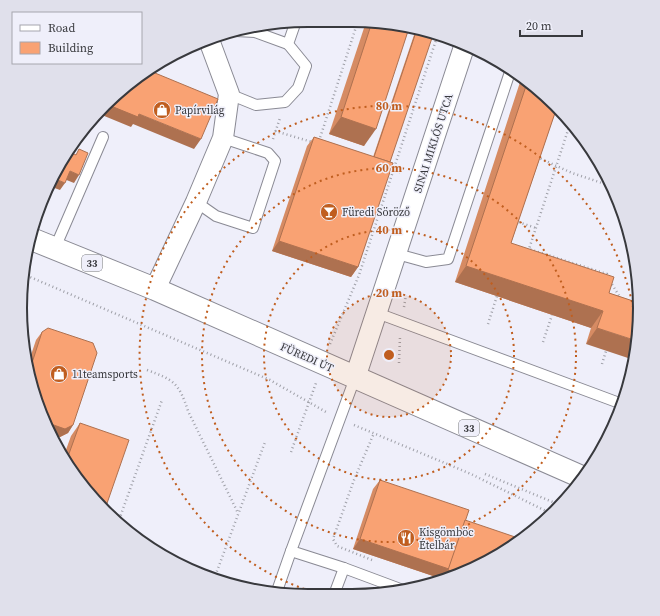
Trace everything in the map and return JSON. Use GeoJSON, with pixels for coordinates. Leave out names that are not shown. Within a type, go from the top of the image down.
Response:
{"type":"FeatureCollection","features":[{"type":"Feature","properties":{"kind":"main road","name":"FÜREDI ÚT"},"geometry":{"type":"LineString","coordinates":[[35,240],[155,289],[578,475]]}},
{"type":"Feature","properties":{"kind":"street"},"geometry":{"type":"LineString","coordinates":[[155,289],[196,202],[223,138],[229,94],[211,44]]}},
{"type":"Feature","properties":{"kind":"street","name":"SINAI MIKLÓS UTCA"},"geometry":{"type":"LineString","coordinates":[[355,378],[463,50]]}},
{"type":"Feature","properties":{"kind":"lane"},"geometry":{"type":"LineString","coordinates":[[288,44],[294,28]]}},
{"type":"Feature","properties":{"kind":"lane"},"geometry":{"type":"LineString","coordinates":[[229,94],[256,105],[285,102],[298,88],[306,66],[288,44],[254,32]]}},
{"type":"Feature","properties":{"kind":"lane"},"geometry":{"type":"LineString","coordinates":[[397,254],[426,262],[448,259],[509,75]]}},
{"type":"Feature","properties":{"kind":"lane"},"geometry":{"type":"LineString","coordinates":[[56,248],[103,137]]}},
{"type":"Feature","properties":{"kind":"lane"},"geometry":{"type":"LineString","coordinates":[[196,202],[216,216],[253,228],[275,161],[268,153],[223,138]]}},
{"type":"Feature","properties":{"kind":"lane"},"geometry":{"type":"LineString","coordinates":[[377,313],[617,402]]}},
{"type":"Feature","properties":{"kind":"lane"},"geometry":{"type":"LineString","coordinates":[[278,587],[355,378]]}},
{"type":"Feature","properties":{"kind":"lane"},"geometry":{"type":"LineString","coordinates":[[291,551],[394,586]]}},
{"type":"Feature","properties":{"kind":"lane"},"geometry":{"type":"LineString","coordinates":[[336,589],[344,568]]}},
{"type":"Feature","properties":{"kind":"path"},"geometry":{"type":"LineString","coordinates":[[275,131],[318,144],[356,27]]}},
{"type":"Feature","properties":{"kind":"path"},"geometry":{"type":"LineString","coordinates":[[334,333],[359,275],[436,40]]}},
{"type":"Feature","properties":{"kind":"path"},"geometry":{"type":"LineString","coordinates":[[268,153],[285,102]]}},
{"type":"Feature","properties":{"kind":"path"},"geometry":{"type":"LineString","coordinates":[[568,129],[529,249],[607,274],[624,303]]}},
{"type":"Feature","properties":{"kind":"path"},"geometry":{"type":"LineString","coordinates":[[534,156],[572,173],[604,184]]}},
{"type":"Feature","properties":{"kind":"path"},"geometry":{"type":"LineString","coordinates":[[513,220],[536,228]]}},
{"type":"Feature","properties":{"kind":"path"},"geometry":{"type":"LineString","coordinates":[[568,269],[570,263]]}},
{"type":"Feature","properties":{"kind":"path"},"geometry":{"type":"LineString","coordinates":[[29,276],[270,380],[309,403],[291,452]]}},
{"type":"Feature","properties":{"kind":"path"},"geometry":{"type":"LineString","coordinates":[[488,324],[497,296]]}},
{"type":"Feature","properties":{"kind":"path"},"geometry":{"type":"LineString","coordinates":[[543,342],[552,315]]}},
{"type":"Feature","properties":{"kind":"path"},"geometry":{"type":"LineString","coordinates":[[602,364],[606,351]]}},
{"type":"Feature","properties":{"kind":"path"},"geometry":{"type":"LineString","coordinates":[[147,370],[164,376],[175,383],[183,396],[188,411],[238,513]]}},
{"type":"Feature","properties":{"kind":"path"},"geometry":{"type":"LineString","coordinates":[[120,517],[162,400]]}},
{"type":"Feature","properties":{"kind":"path"},"geometry":{"type":"LineString","coordinates":[[383,582],[385,570],[382,564],[337,546],[333,538],[354,480],[374,433],[471,474],[546,511]]}},
{"type":"Feature","properties":{"kind":"path"},"geometry":{"type":"LineString","coordinates":[[216,573],[265,442]]}},
{"type":"Feature","properties":{"kind":"path"},"geometry":{"type":"LineString","coordinates":[[485,474],[555,503]]}},
{"type":"Feature","properties":{"kind":"building"},"geometry":{"type":"Polygon","coordinates":[[[370,28],[408,32],[376,129],[341,117],[370,28]]]}},
{"type":"Feature","properties":{"kind":"building"},"geometry":{"type":"Polygon","coordinates":[[[415,34],[432,39],[390,162],[374,157],[415,34]]]}},
{"type":"Feature","properties":{"kind":"building"},"geometry":{"type":"Polygon","coordinates":[[[155,72],[218,99],[201,139],[139,114],[138,117],[112,106],[137,85],[155,72]]]}},
{"type":"Feature","properties":{"kind":"building"},"geometry":{"type":"Polygon","coordinates":[[[526,87],[555,113],[511,243],[614,277],[609,293],[633,301],[631,339],[597,328],[603,311],[466,266],[526,87]]]}},
{"type":"Feature","properties":{"kind":"building","name":"Füredi Söröző"},"geometry":{"type":"Polygon","coordinates":[[[314,137],[393,163],[358,267],[279,241],[314,137]]]}},
{"type":"Feature","properties":{"kind":"building"},"geometry":{"type":"Polygon","coordinates":[[[79,149],[88,153],[79,175],[70,171],[65,183],[58,180],[73,154],[76,155],[79,149]]]}},
{"type":"Feature","properties":{"kind":"building"},"geometry":{"type":"Polygon","coordinates":[[[48,328],[93,343],[97,353],[73,425],[65,429],[52,425],[42,398],[32,363],[42,332],[48,328]]]}},
{"type":"Feature","properties":{"kind":"building"},"geometry":{"type":"Polygon","coordinates":[[[80,423],[129,440],[107,504],[85,479],[69,455],[80,423]]]}},
{"type":"Feature","properties":{"kind":"building","name":"Kisgömböc Ételbár"},"geometry":{"type":"Polygon","coordinates":[[[380,480],[469,510],[449,569],[360,539],[380,480]]]}},
{"type":"Feature","properties":{"kind":"building"},"geometry":{"type":"Polygon","coordinates":[[[465,520],[515,537],[460,568],[451,571],[448,570],[465,520]]]}},
{"type":"Feature","properties":{"kind":"place","name":"Papírvilág"},"geometry":{"type":"Point","coordinates":[162,110]}},
{"type":"Feature","properties":{"kind":"place","name":"Füredi Söröző"},"geometry":{"type":"Point","coordinates":[329,212]}},
{"type":"Feature","properties":{"kind":"place","name":"11teamsports"},"geometry":{"type":"Point","coordinates":[59,374]}},
{"type":"Feature","properties":{"kind":"place","name":"Kisgömböc Ételbár"},"geometry":{"type":"Point","coordinates":[406,538]}}]}
